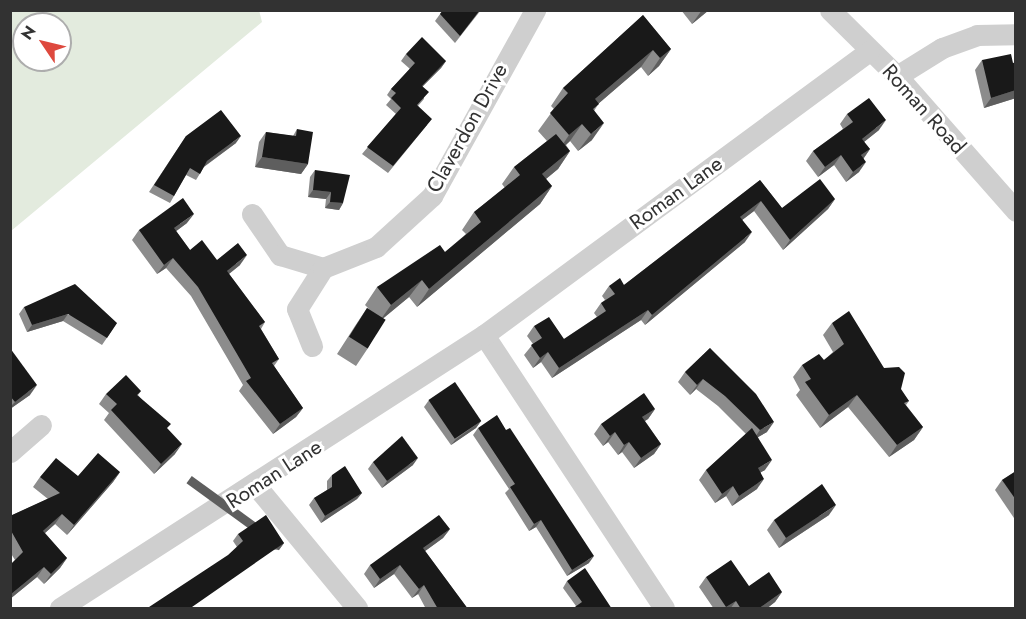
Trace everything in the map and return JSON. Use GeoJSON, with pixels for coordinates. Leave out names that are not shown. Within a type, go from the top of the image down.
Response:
{"type":"FeatureCollection","features":[{"type":"Feature","properties":{"kind":"street","name":"Claverdon Drive"},"geometry":{"type":"LineString","coordinates":[[323,268],[376,247],[432,196],[535,10]]}},
{"type":"Feature","properties":{"kind":"street","name":"Roman Road"},"geometry":{"type":"LineString","coordinates":[[830,10],[869,51],[897,76],[1016,212]]}},
{"type":"Feature","properties":{"kind":"street"},"geometry":{"type":"LineString","coordinates":[[897,76],[942,48],[977,35],[1016,33]]}},
{"type":"Feature","properties":{"kind":"street","name":"Roman Lane"},"geometry":{"type":"LineString","coordinates":[[60,609],[256,486],[484,335],[869,51]]}},
{"type":"Feature","properties":{"kind":"street"},"geometry":{"type":"LineString","coordinates":[[252,214],[280,255],[323,268],[297,309],[312,346]]}},
{"type":"Feature","properties":{"kind":"street"},"geometry":{"type":"LineString","coordinates":[[484,335],[664,609]]}},
{"type":"Feature","properties":{"kind":"street"},"geometry":{"type":"LineString","coordinates":[[10,452],[41,425]]}},
{"type":"Feature","properties":{"kind":"street"},"geometry":{"type":"LineString","coordinates":[[256,486],[357,609]]}},
{"type":"Feature","properties":{"kind":"shaded area"},"geometry":{"type":"Polygon","coordinates":[[[11,10],[259,10],[262,22],[11,231],[11,10]]]}},
{"type":"Feature","properties":{"kind":"building"},"geometry":{"type":"Polygon","coordinates":[[[443,10],[480,10],[460,36],[440,14],[443,10]]]}},
{"type":"Feature","properties":{"kind":"building"},"geometry":{"type":"Polygon","coordinates":[[[643,15],[671,49],[660,58],[653,50],[595,99],[599,104],[593,109],[604,123],[591,134],[582,124],[569,135],[550,113],[568,93],[563,88],[643,15]]]}},
{"type":"Feature","properties":{"kind":"building"},"geometry":{"type":"Polygon","coordinates":[[[422,37],[446,61],[422,86],[429,92],[417,105],[432,119],[393,166],[367,147],[401,108],[391,98],[396,93],[391,89],[415,63],[406,54],[422,37]]]}},
{"type":"Feature","properties":{"kind":"building"},"geometry":{"type":"Polygon","coordinates":[[[1011,54],[1013,63],[1016,62],[1016,90],[991,98],[982,60],[1011,54]]]}},
{"type":"Feature","properties":{"kind":"building"},"geometry":{"type":"Polygon","coordinates":[[[869,98],[886,120],[862,139],[870,149],[861,155],[866,162],[853,172],[841,155],[825,167],[813,151],[853,122],[847,114],[869,98]]]}},
{"type":"Feature","properties":{"kind":"building"},"geometry":{"type":"Polygon","coordinates":[[[221,110],[241,136],[207,161],[200,174],[190,168],[174,196],[154,185],[186,136],[221,110]]]}},
{"type":"Feature","properties":{"kind":"building"},"geometry":{"type":"Polygon","coordinates":[[[297,129],[313,132],[308,164],[262,157],[266,132],[296,136],[297,129]]]}},
{"type":"Feature","properties":{"kind":"building"},"geometry":{"type":"Polygon","coordinates":[[[556,134],[570,151],[542,174],[552,186],[429,289],[422,280],[391,305],[377,287],[440,245],[445,252],[481,222],[474,212],[520,175],[514,167],[556,134]]]}},
{"type":"Feature","properties":{"kind":"building"},"geometry":{"type":"Polygon","coordinates":[[[315,170],[350,175],[343,203],[330,202],[331,192],[313,190],[315,170]]]}},
{"type":"Feature","properties":{"kind":"building"},"geometry":{"type":"Polygon","coordinates":[[[820,179],[835,199],[790,240],[761,201],[740,217],[752,232],[652,315],[648,310],[559,368],[548,352],[540,358],[531,345],[542,338],[534,326],[549,317],[564,339],[606,311],[601,303],[615,294],[609,286],[620,278],[624,285],[760,180],[782,208],[820,179]]]}},
{"type":"Feature","properties":{"kind":"building"},"geometry":{"type":"Polygon","coordinates":[[[183,198],[194,214],[174,228],[190,250],[202,240],[217,260],[238,243],[247,255],[227,271],[265,322],[259,326],[279,359],[272,363],[303,408],[280,424],[246,381],[251,378],[198,287],[173,258],[164,265],[139,230],[183,198]]]}},
{"type":"Feature","properties":{"kind":"building"},"geometry":{"type":"Polygon","coordinates":[[[75,284],[117,323],[107,338],[68,314],[32,325],[24,307],[75,284]]]}},
{"type":"Feature","properties":{"kind":"building"},"geometry":{"type":"Polygon","coordinates":[[[367,308],[386,320],[368,348],[349,337],[367,308]]]}},
{"type":"Feature","properties":{"kind":"building"},"geometry":{"type":"Polygon","coordinates":[[[849,311],[884,368],[899,367],[905,373],[901,389],[909,401],[904,403],[923,427],[897,445],[857,395],[829,415],[805,382],[811,379],[802,365],[819,354],[824,360],[844,344],[832,323],[849,311]]]}},
{"type":"Feature","properties":{"kind":"building"},"geometry":{"type":"Polygon","coordinates":[[[10,348],[37,385],[15,402],[10,396],[10,348]]]}},
{"type":"Feature","properties":{"kind":"building"},"geometry":{"type":"Polygon","coordinates":[[[710,348],[756,394],[774,422],[760,430],[725,396],[703,379],[697,385],[685,372],[710,348]]]}},
{"type":"Feature","properties":{"kind":"building"},"geometry":{"type":"Polygon","coordinates":[[[126,375],[141,391],[137,395],[171,424],[167,428],[182,444],[161,464],[111,410],[117,404],[106,394],[126,375]]]}},
{"type":"Feature","properties":{"kind":"building"},"geometry":{"type":"Polygon","coordinates":[[[455,382],[481,421],[455,439],[428,400],[455,382]]]}},
{"type":"Feature","properties":{"kind":"building"},"geometry":{"type":"Polygon","coordinates":[[[644,393],[655,409],[642,417],[661,444],[641,458],[629,442],[624,445],[615,432],[610,436],[601,424],[644,393]]]}},
{"type":"Feature","properties":{"kind":"building"},"geometry":{"type":"Polygon","coordinates":[[[497,415],[506,430],[510,428],[594,556],[572,570],[541,520],[534,524],[510,487],[515,484],[478,428],[497,415]]]}},
{"type":"Feature","properties":{"kind":"building"},"geometry":{"type":"Polygon","coordinates":[[[752,428],[772,460],[758,468],[764,479],[739,496],[733,486],[722,494],[706,470],[752,428]]]}},
{"type":"Feature","properties":{"kind":"building"},"geometry":{"type":"Polygon","coordinates":[[[402,436],[418,458],[387,481],[373,462],[402,436]]]}},
{"type":"Feature","properties":{"kind":"building"},"geometry":{"type":"Polygon","coordinates":[[[98,453],[120,472],[74,525],[62,514],[43,531],[67,558],[51,574],[44,567],[10,595],[10,565],[23,552],[10,529],[10,516],[60,493],[40,477],[56,458],[78,476],[98,453]]]}},
{"type":"Feature","properties":{"kind":"building"},"geometry":{"type":"Polygon","coordinates":[[[345,466],[362,493],[325,516],[314,498],[332,487],[332,475],[345,466]]]}},
{"type":"Feature","properties":{"kind":"building"},"geometry":{"type":"Polygon","coordinates":[[[1016,471],[1016,500],[1002,480],[1016,471]]]}},
{"type":"Feature","properties":{"kind":"building"},"geometry":{"type":"Polygon","coordinates":[[[822,484],[836,505],[786,538],[774,520],[822,484]]]}},
{"type":"Feature","properties":{"kind":"building"},"geometry":{"type":"Polygon","coordinates":[[[266,515],[284,543],[192,607],[193,609],[146,609],[228,555],[243,541],[238,534],[266,515]]]}},
{"type":"Feature","properties":{"kind":"building"},"geometry":{"type":"Polygon","coordinates":[[[439,515],[450,529],[423,548],[468,609],[438,609],[424,585],[419,589],[400,565],[380,579],[370,565],[439,515]]]}},
{"type":"Feature","properties":{"kind":"building"},"geometry":{"type":"Polygon","coordinates":[[[731,560],[749,586],[769,572],[782,592],[758,609],[741,609],[736,601],[726,607],[706,577],[731,560]]]}},
{"type":"Feature","properties":{"kind":"building"},"geometry":{"type":"Polygon","coordinates":[[[585,568],[612,609],[572,609],[582,602],[567,581],[585,568]]]}}]}
